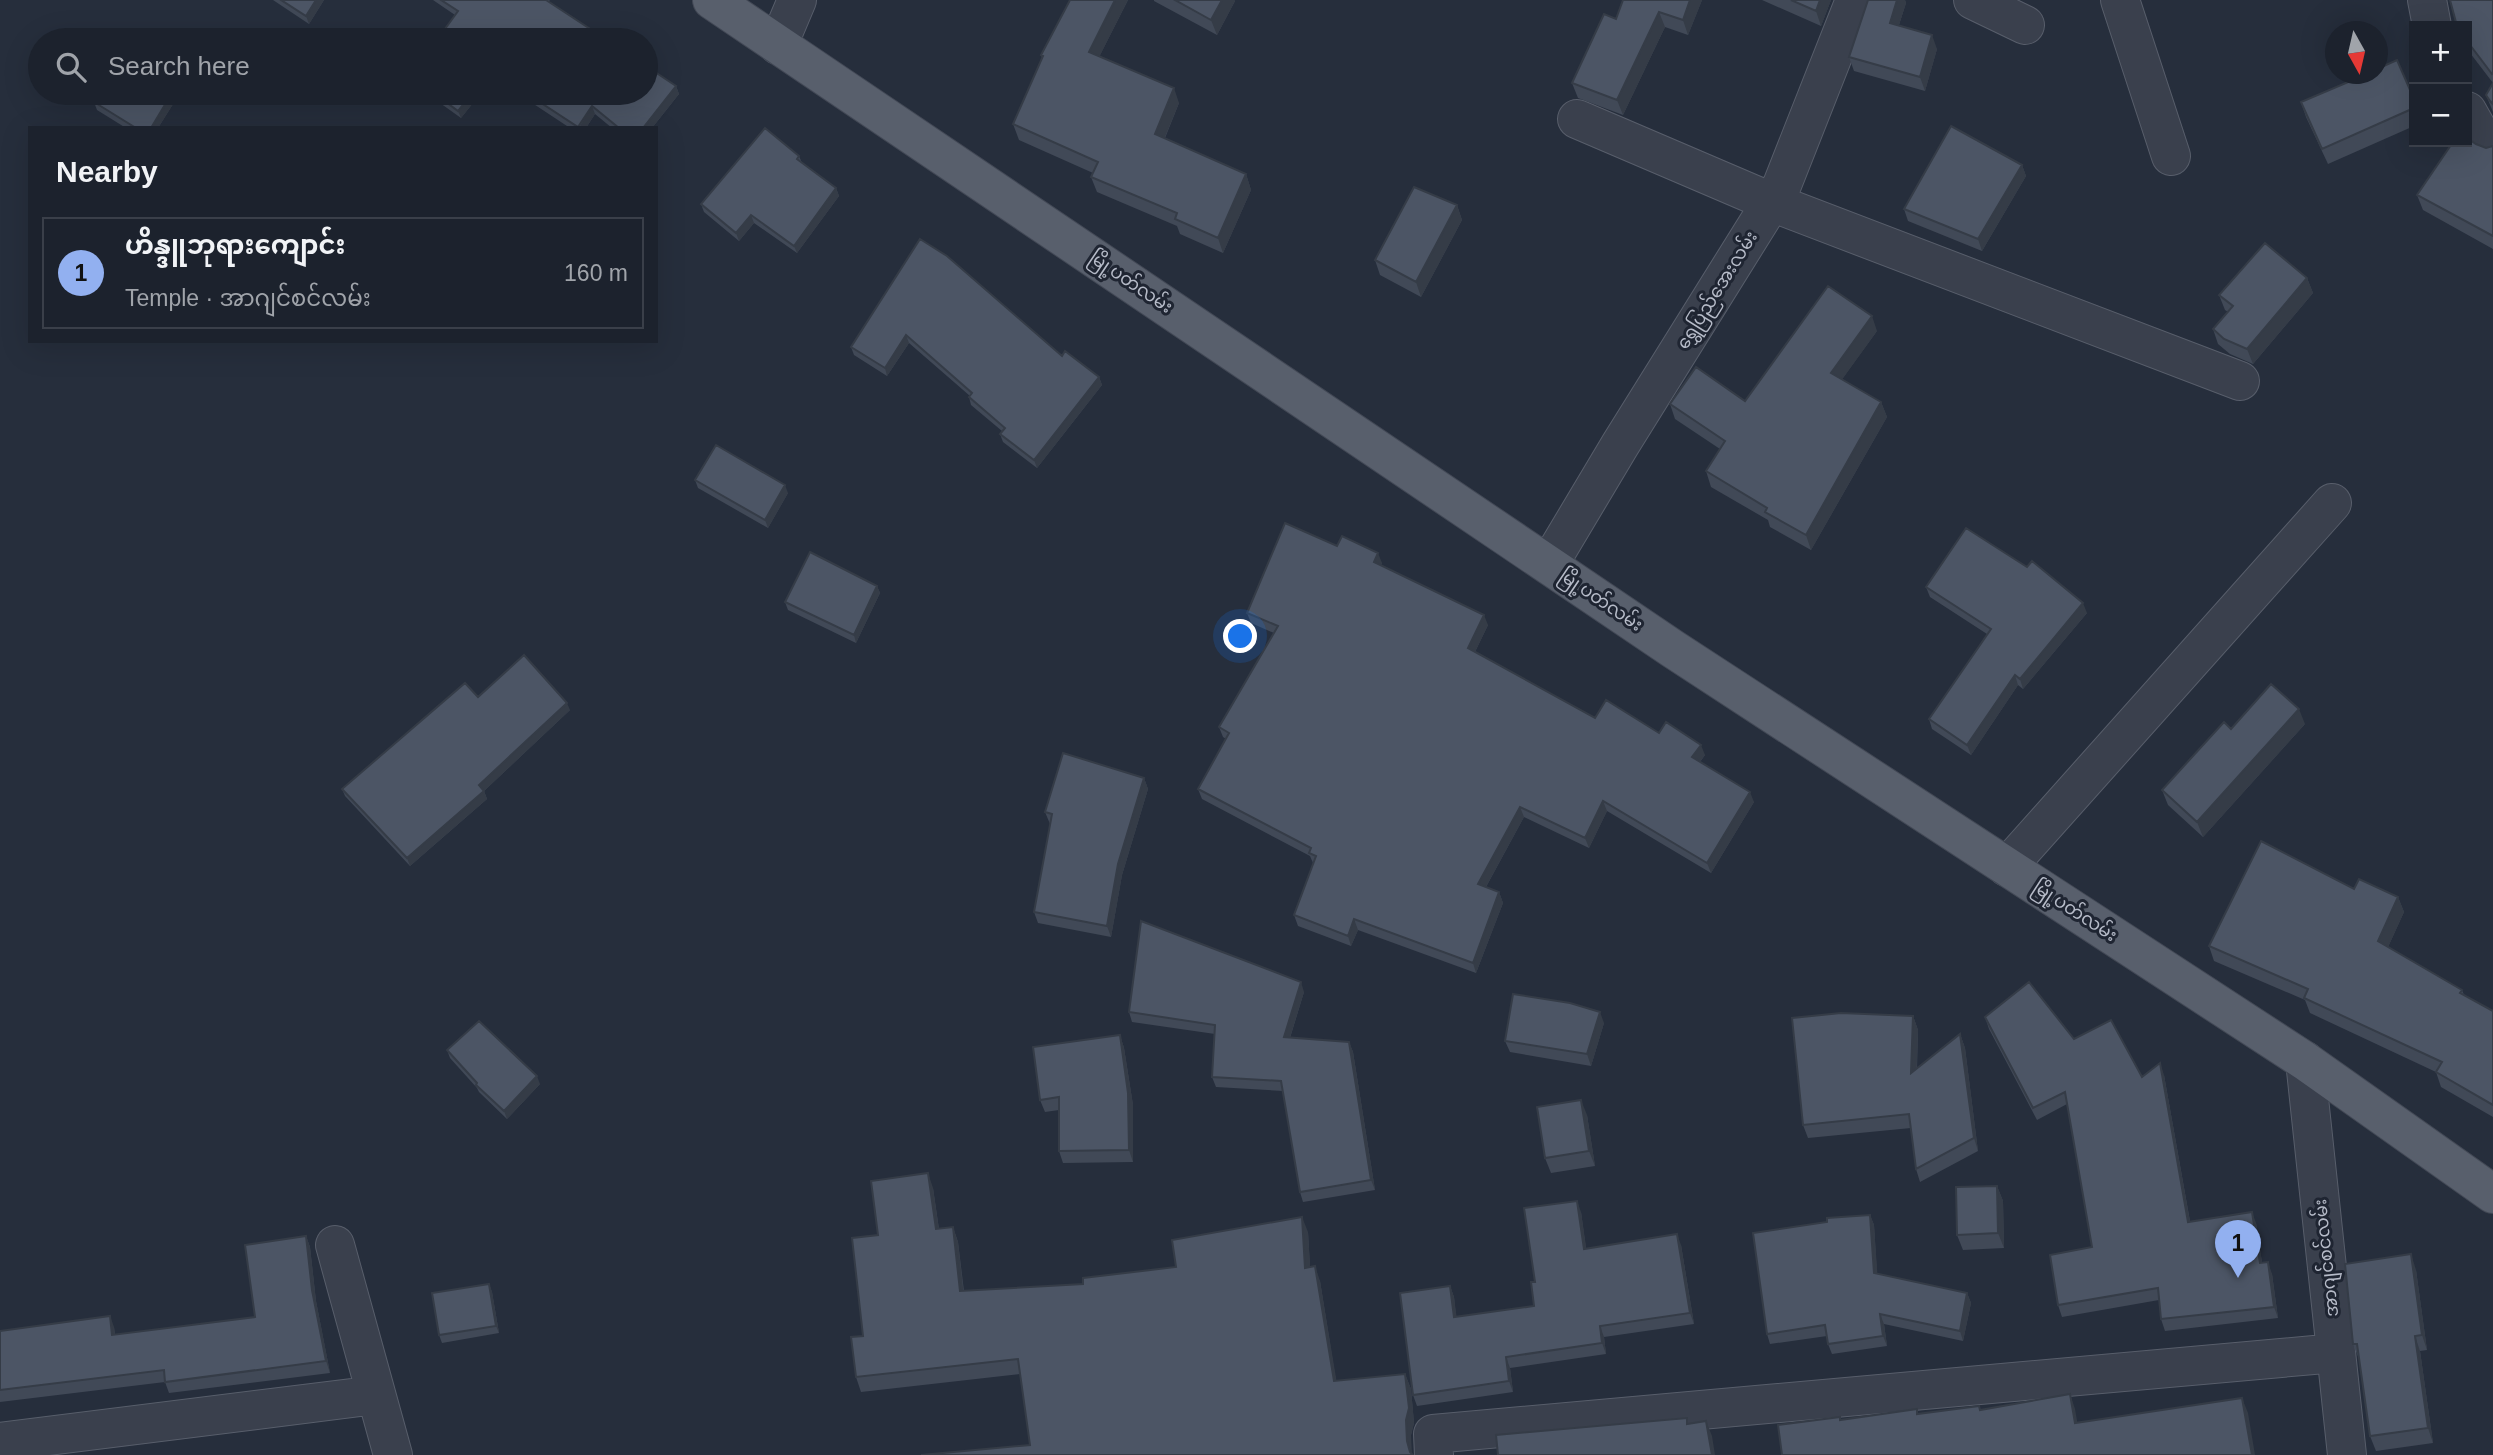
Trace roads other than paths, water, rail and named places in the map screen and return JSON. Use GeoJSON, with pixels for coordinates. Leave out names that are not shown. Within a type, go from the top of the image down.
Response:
{"type":"FeatureCollection","features":[{"type":"Feature","properties":{"kind":"main road","name":"မြို့ပတ်လမ်း"},"geometry":{"type":"LineString","coordinates":[[712,0],[1673,649],[2305,1061],[2493,1194]]}},
{"type":"Feature","properties":{"kind":"street"},"geometry":{"type":"LineString","coordinates":[[778,45],[797,0]]}},
{"type":"Feature","properties":{"kind":"street","name":"ရွှေပြည်အေးလမ်း"},"geometry":{"type":"LineString","coordinates":[[1549,565],[1620,445],[1782,185],[1854,0]]}},
{"type":"Feature","properties":{"kind":"street"},"geometry":{"type":"LineString","coordinates":[[1973,0],[2025,25]]}},
{"type":"Feature","properties":{"kind":"street"},"geometry":{"type":"LineString","coordinates":[[2120,0],[2171,156]]}},
{"type":"Feature","properties":{"kind":"street"},"geometry":{"type":"LineString","coordinates":[[2427,0],[2431,21]]}},
{"type":"Feature","properties":{"kind":"street"},"geometry":{"type":"LineString","coordinates":[[1577,119],[1771,202],[2240,381]]}},
{"type":"Feature","properties":{"kind":"street"},"geometry":{"type":"LineString","coordinates":[[2472,120],[2479,132],[2493,141]]}},
{"type":"Feature","properties":{"kind":"street"},"geometry":{"type":"LineString","coordinates":[[2007,867],[2332,503]]}},
{"type":"Feature","properties":{"kind":"street","name":"အာဂျင်စင်လမ်း"},"geometry":{"type":"LineString","coordinates":[[2305,1061],[2347,1455]]}},
{"type":"Feature","properties":{"kind":"street"},"geometry":{"type":"LineString","coordinates":[[335,1245],[393,1455]]}},
{"type":"Feature","properties":{"kind":"street"},"geometry":{"type":"LineString","coordinates":[[1434,1455],[1433,1434],[2336,1353]]}},
{"type":"Feature","properties":{"kind":"street"},"geometry":{"type":"LineString","coordinates":[[0,1442],[376,1395]]}},
{"type":"Feature","properties":{"kind":"place","name":"ဟိန္ဒူဘုရားကျောင်း"},"geometry":{"type":"Point","coordinates":[2238,1278]}}]}
